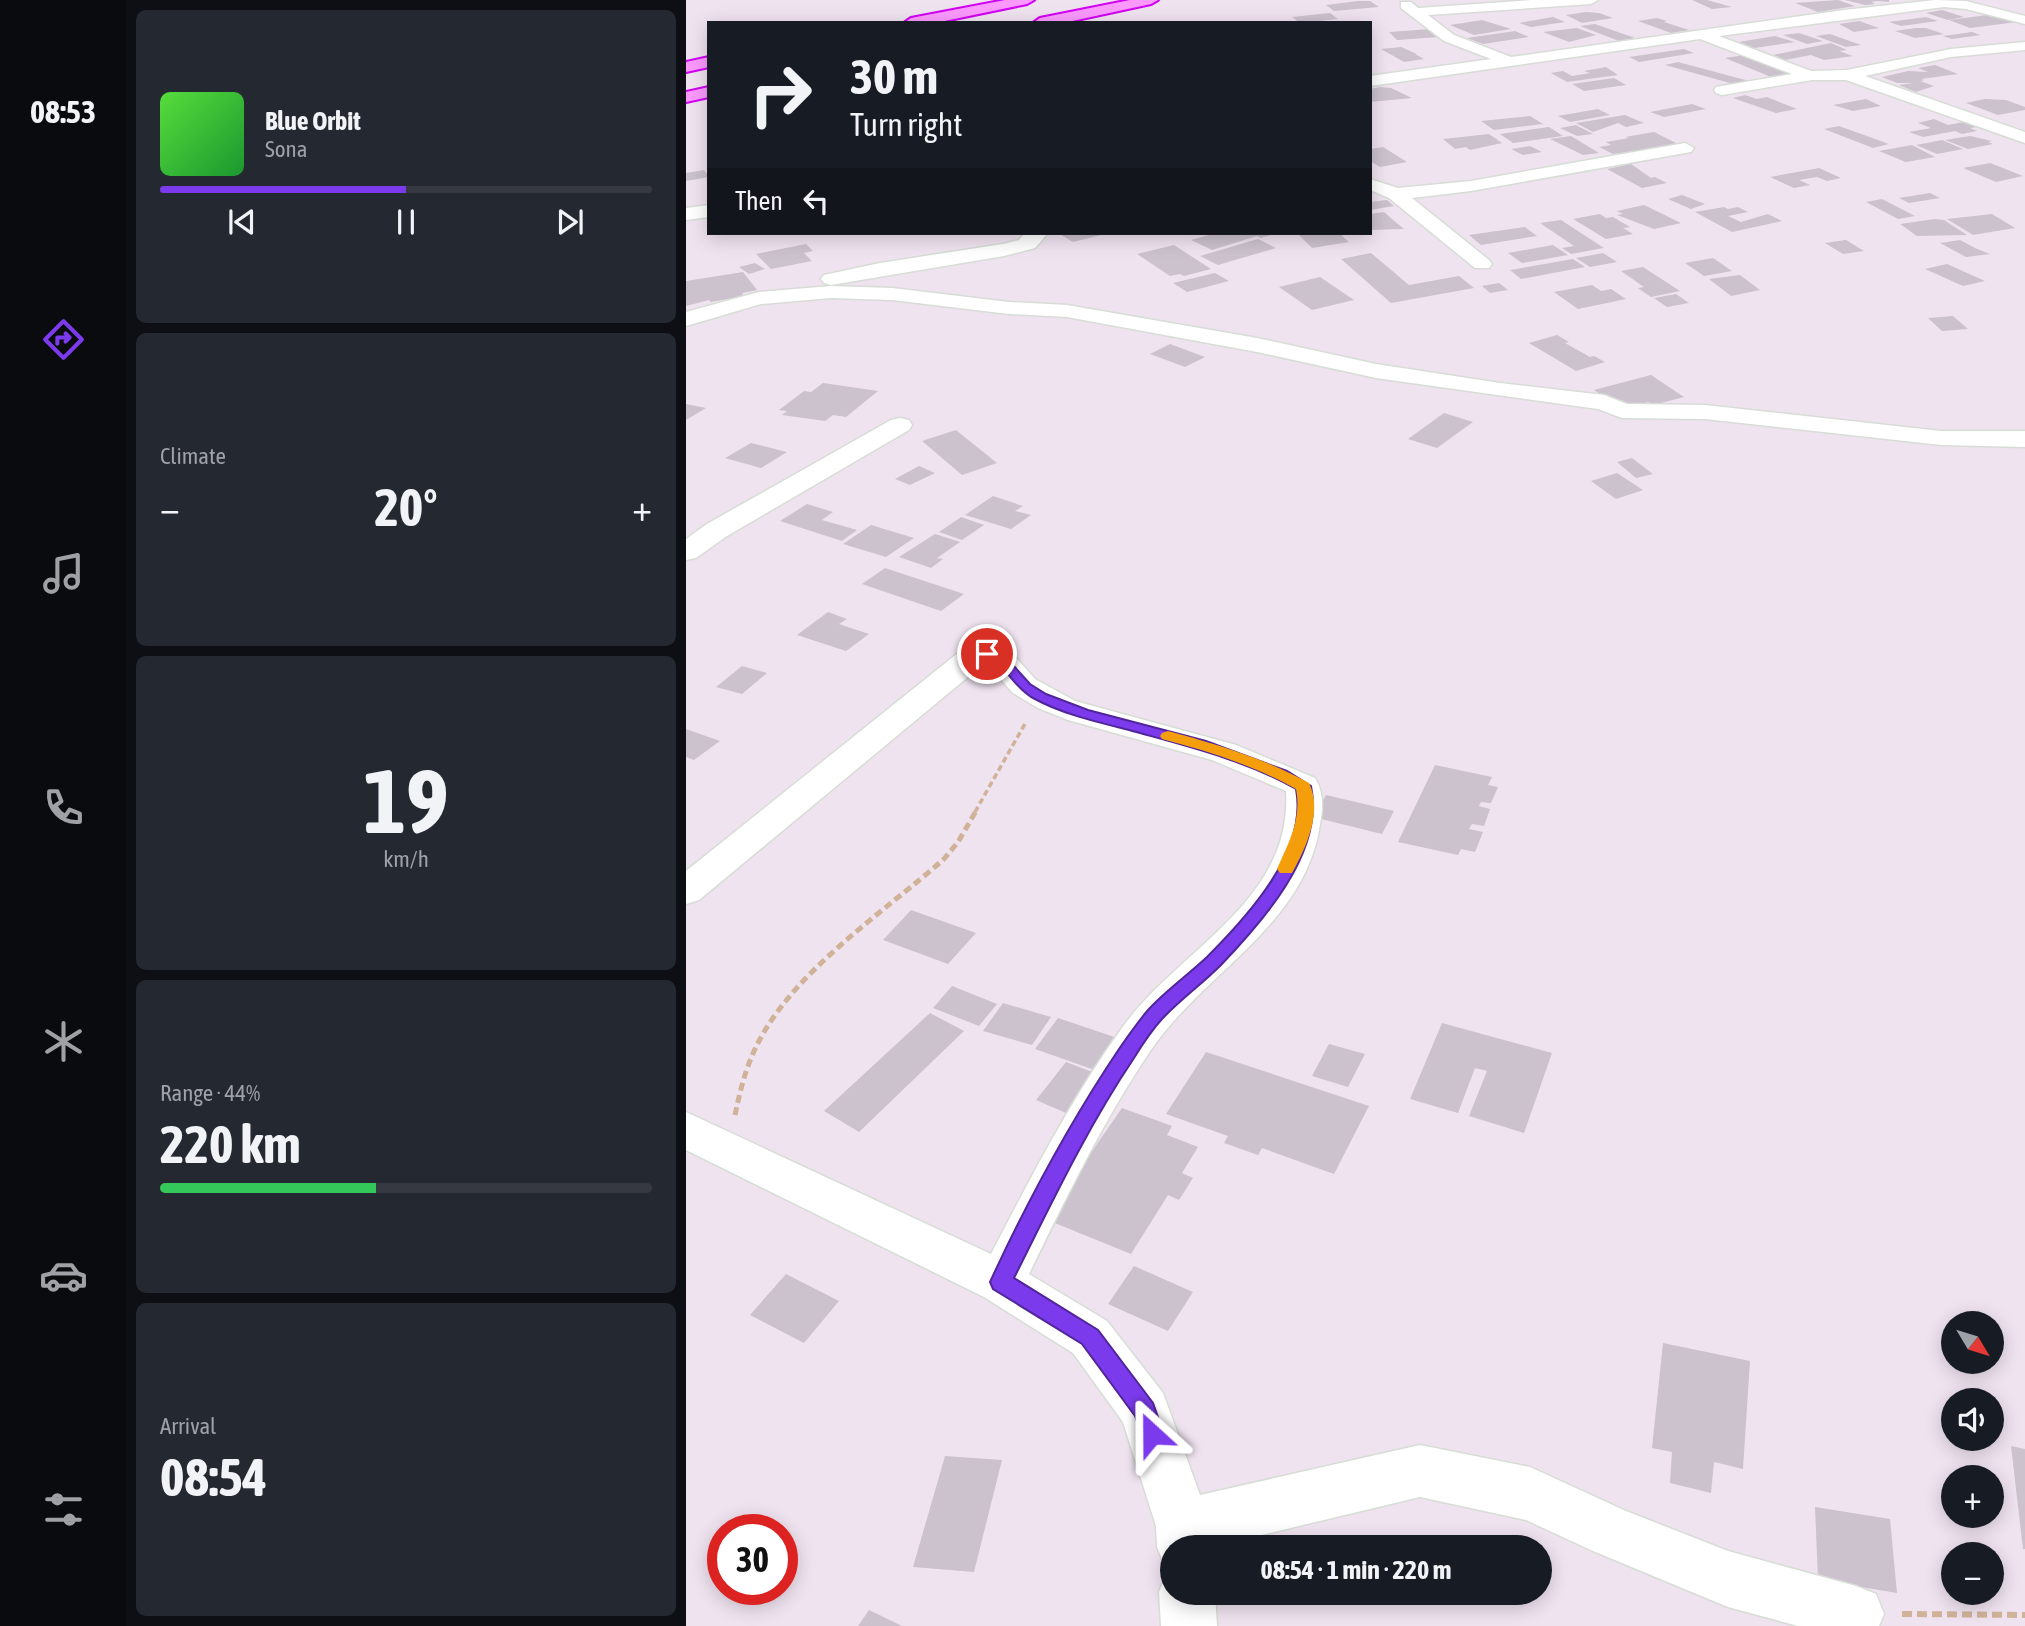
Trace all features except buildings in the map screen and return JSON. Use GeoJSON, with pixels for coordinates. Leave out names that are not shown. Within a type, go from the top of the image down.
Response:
{"type":"FeatureCollection","features":[{"type":"Feature","properties":{"kind":"highway"},"geometry":{"type":"LineString","coordinates":[[921,21],[1027,0]]}},
{"type":"Feature","properties":{"kind":"highway"},"geometry":{"type":"LineString","coordinates":[[1050,21],[1151,0]]}},
{"type":"Feature","properties":{"kind":"highway"},"geometry":{"type":"LineString","coordinates":[[686,66],[707,62]]}},
{"type":"Feature","properties":{"kind":"highway"},"geometry":{"type":"LineString","coordinates":[[686,97],[707,92]]}},
{"type":"Feature","properties":{"kind":"street"},"geometry":{"type":"LineString","coordinates":[[1398,0],[1449,38],[1513,62]]}},
{"type":"Feature","properties":{"kind":"street"},"geometry":{"type":"LineString","coordinates":[[1415,12],[1591,0]]}},
{"type":"Feature","properties":{"kind":"street"},"geometry":{"type":"LineString","coordinates":[[1372,81],[1831,16],[1944,3],[1966,5],[2025,20]]}},
{"type":"Feature","properties":{"kind":"street"},"geometry":{"type":"LineString","coordinates":[[1704,35],[1811,75]]}},
{"type":"Feature","properties":{"kind":"street"},"geometry":{"type":"LineString","coordinates":[[1722,90],[1811,75],[1847,75],[1951,53],[2025,46]]}},
{"type":"Feature","properties":{"kind":"street"},"geometry":{"type":"LineString","coordinates":[[1847,75],[2025,138]]}},
{"type":"Feature","properties":{"kind":"street"},"geometry":{"type":"LineString","coordinates":[[1396,194],[1471,186],[1685,148]]}},
{"type":"Feature","properties":{"kind":"street"},"geometry":{"type":"LineString","coordinates":[[1372,185],[1396,194],[1424,220],[1482,264]]}},
{"type":"Feature","properties":{"kind":"street"},"geometry":{"type":"LineString","coordinates":[[686,215],[707,211]]}},
{"type":"Feature","properties":{"kind":"street"},"geometry":{"type":"LineString","coordinates":[[686,318],[861,271],[987,256],[1028,244],[1035,235]]}},
{"type":"Feature","properties":{"kind":"street"},"geometry":{"type":"LineString","coordinates":[[759,298],[831,292],[892,294],[1009,308],[1068,311],[1257,345],[1376,371],[1500,390],[1604,402],[1622,411],[1704,412],[1941,438],[2025,439]]}},
{"type":"Feature","properties":{"kind":"street"},"geometry":{"type":"LineString","coordinates":[[686,552],[717,530],[900,425]]}},
{"type":"Feature","properties":{"kind":"street"},"geometry":{"type":"LineString","coordinates":[[686,891],[969,660],[987,654],[999,658],[1025,687],[1041,697],[1083,713],[1201,745],[1282,774],[1303,786],[1307,804],[1306,821],[1291,860],[1264,906],[1213,961],[1155,1015],[1126,1054],[1070,1146],[1001,1282]]}},
{"type":"Feature","properties":{"kind":"street"},"geometry":{"type":"LineString","coordinates":[[707,1139],[1001,1282],[1090,1337],[1145,1410],[1183,1535]]}},
{"type":"Feature","properties":{"kind":"street"},"geometry":{"type":"LineString","coordinates":[[1191,1535],[1420,1471],[1530,1494],[1612,1532],[1728,1579],[1856,1614]]}},
{"type":"Feature","properties":{"kind":"street"},"geometry":{"type":"LineString","coordinates":[[1188,1605],[1189,1626]]}},
{"type":"Feature","properties":{"kind":"path"},"geometry":{"type":"LineString","coordinates":[[707,1139],[763,1035],[799,989],[944,859],[958,842],[1041,697]]}},
{"type":"Feature","properties":{"kind":"path"},"geometry":{"type":"LineString","coordinates":[[1856,1614],[2025,1615]]}},
{"type":"Feature","properties":{"kind":"slow traffic"},"geometry":{"type":"LineString","coordinates":[[1168,736],[1282,774],[1303,786],[1307,804],[1306,821],[1286,869]]}},
{"type":"Feature","properties":{"kind":"route"},"geometry":{"type":"LineString","coordinates":[[987,654],[999,658],[1025,687],[1041,697],[1083,713],[1201,745],[1282,774],[1303,786],[1307,804],[1306,821],[1291,860],[1264,906],[1213,961],[1155,1015],[1126,1054],[1070,1146],[1001,1282],[1090,1337],[1145,1410],[1152,1434]]}}]}
